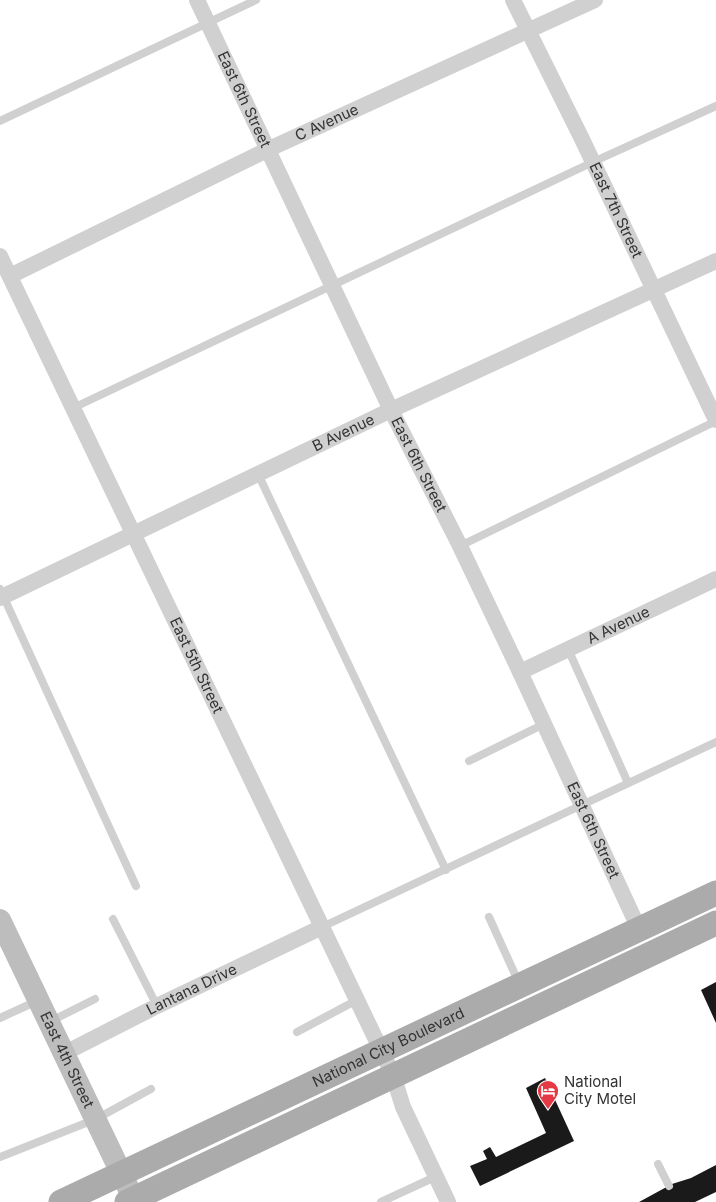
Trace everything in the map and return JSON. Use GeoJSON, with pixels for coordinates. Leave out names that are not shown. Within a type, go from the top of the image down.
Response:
{"type":"FeatureCollection","features":[{"type":"Feature","properties":{"kind":"main road","name":"National City Boulevard"},"geometry":{"type":"LineString","coordinates":[[61,1202],[716,893]]}},
{"type":"Feature","properties":{"kind":"main road","name":"National City Boulevard"},"geometry":{"type":"LineString","coordinates":[[132,1201],[393,1075],[716,923]]}},
{"type":"Feature","properties":{"kind":"street","name":"East 6th Street"},"geometry":{"type":"LineString","coordinates":[[198,0],[331,285],[520,672],[639,929]]}},
{"type":"Feature","properties":{"kind":"street","name":"East 7th Street"},"geometry":{"type":"LineString","coordinates":[[513,0],[593,162],[716,420]]}},
{"type":"Feature","properties":{"kind":"street","name":"C Avenue"},"geometry":{"type":"LineString","coordinates":[[10,276],[269,149],[595,0]]}},
{"type":"Feature","properties":{"kind":"street","name":"East 5th Street"},"geometry":{"type":"LineString","coordinates":[[0,256],[393,1075],[402,1107],[448,1202]]}},
{"type":"Feature","properties":{"kind":"street","name":"B Avenue"},"geometry":{"type":"LineString","coordinates":[[1,594],[134,535],[391,410],[716,261]]}},
{"type":"Feature","properties":{"kind":"street","name":"A Avenue"},"geometry":{"type":"LineString","coordinates":[[520,672],[716,579]]}},
{"type":"Feature","properties":{"kind":"street","name":"East 4th Street"},"geometry":{"type":"LineString","coordinates":[[0,920],[96,1119],[132,1201]]}},
{"type":"Feature","properties":{"kind":"street","name":"Lantana Drive"},"geometry":{"type":"LineString","coordinates":[[63,1054],[157,1006],[322,927]]}},
{"type":"Feature","properties":{"kind":"lane"},"geometry":{"type":"LineString","coordinates":[[0,121],[256,0]]}},
{"type":"Feature","properties":{"kind":"lane"},"geometry":{"type":"LineString","coordinates":[[73,408],[331,285],[716,106]]}},
{"type":"Feature","properties":{"kind":"lane"},"geometry":{"type":"LineString","coordinates":[[460,546],[716,420]]}},
{"type":"Feature","properties":{"kind":"lane"},"geometry":{"type":"LineString","coordinates":[[258,474],[446,870]]}},
{"type":"Feature","properties":{"kind":"lane"},"geometry":{"type":"LineString","coordinates":[[1,594],[136,886]]}},
{"type":"Feature","properties":{"kind":"lane"},"geometry":{"type":"LineString","coordinates":[[568,649],[628,783]]}},
{"type":"Feature","properties":{"kind":"lane"},"geometry":{"type":"LineString","coordinates":[[469,761],[544,724]]}},
{"type":"Feature","properties":{"kind":"lane"},"geometry":{"type":"LineString","coordinates":[[322,927],[716,742]]}},
{"type":"Feature","properties":{"kind":"lane"},"geometry":{"type":"LineString","coordinates":[[489,917],[520,985]]}},
{"type":"Feature","properties":{"kind":"lane"},"geometry":{"type":"LineString","coordinates":[[113,919],[157,1006]]}},
{"type":"Feature","properties":{"kind":"lane"},"geometry":{"type":"LineString","coordinates":[[49,1022],[95,999]]}},
{"type":"Feature","properties":{"kind":"lane"},"geometry":{"type":"LineString","coordinates":[[0,1018],[39,1000]]}},
{"type":"Feature","properties":{"kind":"lane"},"geometry":{"type":"LineString","coordinates":[[297,1032],[357,1000]]}},
{"type":"Feature","properties":{"kind":"lane"},"geometry":{"type":"LineString","coordinates":[[0,1157],[96,1119],[152,1089]]}},
{"type":"Feature","properties":{"kind":"lane"},"geometry":{"type":"LineString","coordinates":[[658,1164],[669,1186]]}},
{"type":"Feature","properties":{"kind":"lane"},"geometry":{"type":"LineString","coordinates":[[381,1202],[435,1177]]}},
{"type":"Feature","properties":{"kind":"building"},"geometry":{"type":"Polygon","coordinates":[[[716,982],[716,1023],[701,990],[716,982]]]}},
{"type":"Feature","properties":{"kind":"building","name":"National City Motel"},"geometry":{"type":"Polygon","coordinates":[[[545,1078],[574,1141],[480,1186],[470,1166],[487,1159],[483,1151],[490,1147],[496,1157],[546,1133],[526,1088],[545,1078]]]}},
{"type":"Feature","properties":{"kind":"building"},"geometry":{"type":"Polygon","coordinates":[[[716,1165],[716,1192],[695,1202],[639,1202],[672,1184],[691,1178],[716,1165]]]}},
{"type":"Feature","properties":{"kind":"place","name":"National City Motel"},"geometry":{"type":"Point","coordinates":[548,1110]}}]}
